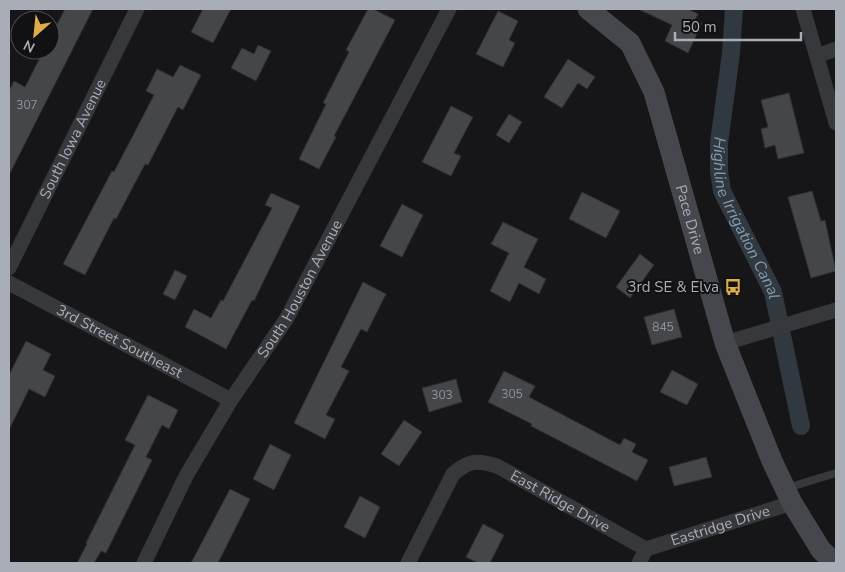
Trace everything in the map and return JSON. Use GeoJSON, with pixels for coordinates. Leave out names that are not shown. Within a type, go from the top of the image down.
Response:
{"type":"FeatureCollection","features":[{"type":"Feature","properties":{"kind":"street","name":"South Iowa Avenue"},"geometry":{"type":"LineString","coordinates":[[9,268],[137,9]]}},
{"type":"Feature","properties":{"kind":"street","name":"South Houston Avenue"},"geometry":{"type":"LineString","coordinates":[[144,563],[186,476],[231,400],[287,318],[449,9]]}},
{"type":"Feature","properties":{"kind":"street","name":"Pace Drive"},"geometry":{"type":"LineString","coordinates":[[588,9],[630,43],[654,92],[725,343],[772,461],[789,495]]}},
{"type":"Feature","properties":{"kind":"street"},"geometry":{"type":"LineString","coordinates":[[803,9],[836,123]]}},
{"type":"Feature","properties":{"kind":"street"},"geometry":{"type":"LineString","coordinates":[[817,56],[836,49]]}},
{"type":"Feature","properties":{"kind":"street","name":"3rd Street Southeast"},"geometry":{"type":"LineString","coordinates":[[9,283],[231,400]]}},
{"type":"Feature","properties":{"kind":"street"},"geometry":{"type":"LineString","coordinates":[[725,343],[836,310]]}},
{"type":"Feature","properties":{"kind":"street","name":"East Ridge Drive"},"geometry":{"type":"LineString","coordinates":[[408,563],[453,474],[463,466],[480,461],[497,466],[646,549]]}},
{"type":"Feature","properties":{"kind":"street"},"geometry":{"type":"LineString","coordinates":[[789,495],[821,550],[835,563]]}},
{"type":"Feature","properties":{"kind":"street","name":"Eastridge Drive"},"geometry":{"type":"LineString","coordinates":[[646,549],[789,495]]}},
{"type":"Feature","properties":{"kind":"street"},"geometry":{"type":"LineString","coordinates":[[639,563],[646,549]]}},
{"type":"Feature","properties":{"kind":"lane"},"geometry":{"type":"LineString","coordinates":[[789,495],[836,473]]}},
{"type":"Feature","properties":{"kind":"building"},"geometry":{"type":"Polygon","coordinates":[[[65,9],[93,9],[9,175],[9,91],[14,81],[25,87],[39,60],[60,60],[60,19],[65,9]]]}},
{"type":"Feature","properties":{"kind":"building"},"geometry":{"type":"Polygon","coordinates":[[[203,9],[231,9],[213,43],[191,32],[203,9]]]}},
{"type":"Feature","properties":{"kind":"building"},"geometry":{"type":"Polygon","coordinates":[[[368,9],[373,9],[395,20],[334,136],[336,137],[319,169],[299,159],[326,104],[323,103],[349,52],[346,50],[368,9]]]}},
{"type":"Feature","properties":{"kind":"building"},"geometry":{"type":"Polygon","coordinates":[[[638,9],[688,9],[698,14],[695,20],[702,23],[688,53],[665,41],[672,25],[638,9]]]}},
{"type":"Feature","properties":{"kind":"building"},"geometry":{"type":"Polygon","coordinates":[[[498,11],[518,21],[509,40],[515,43],[503,67],[476,54],[498,11]]]}},
{"type":"Feature","properties":{"kind":"building"},"geometry":{"type":"Polygon","coordinates":[[[258,45],[271,51],[256,81],[231,68],[242,48],[254,54],[258,45]]]}},
{"type":"Feature","properties":{"kind":"building"},"geometry":{"type":"Polygon","coordinates":[[[568,59],[595,77],[587,89],[578,83],[562,108],[544,97],[568,59]]]}},
{"type":"Feature","properties":{"kind":"building"},"geometry":{"type":"Polygon","coordinates":[[[180,65],[201,75],[183,110],[178,107],[148,165],[145,164],[116,219],[114,218],[85,275],[63,264],[154,95],[146,91],[157,69],[173,77],[180,65]]]}},
{"type":"Feature","properties":{"kind":"building"},"geometry":{"type":"Polygon","coordinates":[[[789,93],[804,153],[778,159],[775,145],[765,148],[761,129],[768,127],[761,100],[789,93]]]}},
{"type":"Feature","properties":{"kind":"building"},"geometry":{"type":"Polygon","coordinates":[[[451,106],[473,117],[454,153],[461,156],[451,176],[422,162],[451,106]]]}},
{"type":"Feature","properties":{"kind":"building"},"geometry":{"type":"Polygon","coordinates":[[[509,114],[522,122],[509,143],[496,135],[509,114]]]}},
{"type":"Feature","properties":{"kind":"building"},"geometry":{"type":"Polygon","coordinates":[[[812,191],[821,221],[825,220],[836,271],[811,278],[788,197],[812,191]]]}},
{"type":"Feature","properties":{"kind":"building"},"geometry":{"type":"Polygon","coordinates":[[[582,192],[620,211],[606,238],[569,219],[582,192]]]}},
{"type":"Feature","properties":{"kind":"building"},"geometry":{"type":"Polygon","coordinates":[[[271,193],[300,206],[254,301],[252,300],[226,349],[185,327],[194,309],[211,318],[221,300],[223,301],[272,208],[265,205],[271,193]]]}},
{"type":"Feature","properties":{"kind":"building"},"geometry":{"type":"Polygon","coordinates":[[[402,204],[423,215],[402,257],[380,246],[402,204]]]}},
{"type":"Feature","properties":{"kind":"building"},"geometry":{"type":"Polygon","coordinates":[[[503,222],[538,239],[524,267],[546,279],[539,294],[519,283],[510,302],[490,291],[509,253],[491,244],[503,222]]]}},
{"type":"Feature","properties":{"kind":"building"},"geometry":{"type":"Polygon","coordinates":[[[640,254],[654,265],[630,298],[616,287],[640,254]]]}},
{"type":"Feature","properties":{"kind":"building"},"geometry":{"type":"Polygon","coordinates":[[[175,270],[187,276],[175,300],[163,294],[175,270]]]}},
{"type":"Feature","properties":{"kind":"building"},"geometry":{"type":"Polygon","coordinates":[[[363,282],[386,294],[367,332],[361,329],[341,367],[349,371],[326,415],[335,419],[325,439],[294,423],[363,282]]]}},
{"type":"Feature","properties":{"kind":"building"},"geometry":{"type":"Polygon","coordinates":[[[674,309],[682,337],[652,345],[644,317],[674,309]]]}},
{"type":"Feature","properties":{"kind":"building"},"geometry":{"type":"Polygon","coordinates":[[[26,341],[51,354],[43,370],[55,376],[45,397],[29,389],[9,430],[9,375],[26,341]]]}},
{"type":"Feature","properties":{"kind":"building"},"geometry":{"type":"Polygon","coordinates":[[[672,370],[698,384],[687,405],[660,392],[672,370]]]}},
{"type":"Feature","properties":{"kind":"building"},"geometry":{"type":"Polygon","coordinates":[[[504,371],[535,386],[529,397],[620,445],[624,438],[636,444],[632,452],[648,460],[637,481],[488,402],[504,371]]]}},
{"type":"Feature","properties":{"kind":"building"},"geometry":{"type":"Polygon","coordinates":[[[456,379],[462,402],[429,412],[422,388],[456,379]]]}},
{"type":"Feature","properties":{"kind":"building"},"geometry":{"type":"Polygon","coordinates":[[[148,395],[178,410],[169,429],[162,425],[146,457],[152,460],[106,553],[101,551],[94,563],[77,563],[135,445],[125,440],[148,395]]]}},
{"type":"Feature","properties":{"kind":"building"},"geometry":{"type":"Polygon","coordinates":[[[404,420],[422,432],[399,466],[381,454],[404,420]]]}},
{"type":"Feature","properties":{"kind":"building"},"geometry":{"type":"Polygon","coordinates":[[[270,444],[291,455],[274,490],[253,479],[270,444]]]}},
{"type":"Feature","properties":{"kind":"building"},"geometry":{"type":"Polygon","coordinates":[[[706,457],[712,477],[674,486],[669,467],[706,457]]]}},
{"type":"Feature","properties":{"kind":"building"},"geometry":{"type":"Polygon","coordinates":[[[230,489],[250,499],[218,563],[191,563],[230,489]]]}},
{"type":"Feature","properties":{"kind":"building"},"geometry":{"type":"Polygon","coordinates":[[[360,496],[380,507],[365,538],[344,527],[360,496]]]}},
{"type":"Feature","properties":{"kind":"building"},"geometry":{"type":"Polygon","coordinates":[[[483,524],[504,535],[490,563],[478,563],[466,557],[483,524]]]}},
{"type":"Feature","properties":{"kind":"waterway","name":"Highline Irrigation Canal"},"geometry":{"type":"LineString","coordinates":[[734,9],[731,53],[719,143],[719,171],[722,191],[773,292],[801,426]]}},
{"type":"Feature","properties":{"kind":"place","name":"3rd SE & Elva"},"geometry":{"type":"Point","coordinates":[733,287]}}]}
